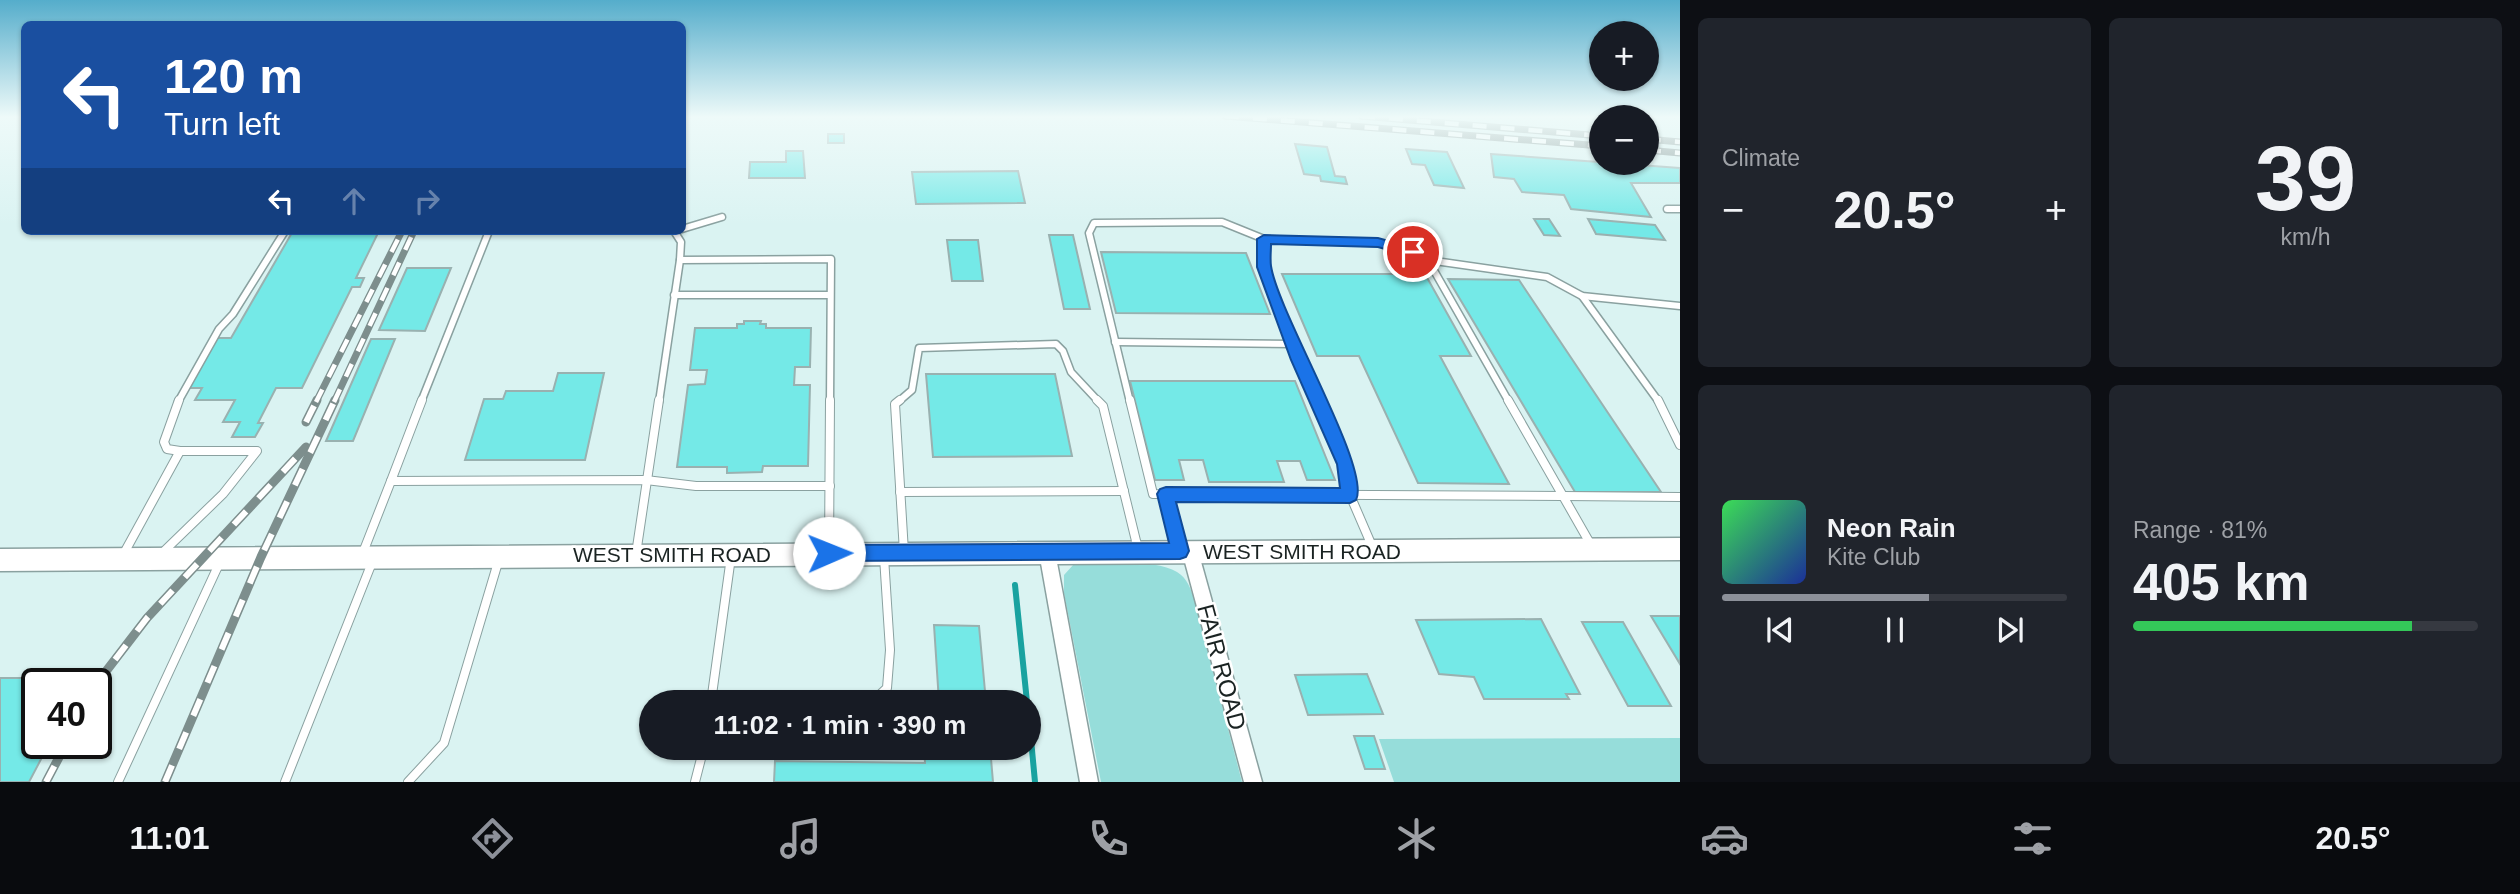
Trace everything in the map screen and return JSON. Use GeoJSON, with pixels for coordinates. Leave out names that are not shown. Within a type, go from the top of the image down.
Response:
{"type":"FeatureCollection","features":[{"type":"Feature","properties":{"kind":"street","name":"WEST SMITH ROAD"},"geometry":{"type":"LineString","coordinates":[[1,560],[1680,549]]}},
{"type":"Feature","properties":{"kind":"street","name":"FAIR ROAD"},"geometry":{"type":"LineString","coordinates":[[1185,551],[1253,782]]}},
{"type":"Feature","properties":{"kind":"street"},"geometry":{"type":"LineString","coordinates":[[1047,552],[1089,782]]}},
{"type":"Feature","properties":{"kind":"lane"},"geometry":{"type":"LineString","coordinates":[[1667,209],[1680,209]]}},
{"type":"Feature","properties":{"kind":"lane"},"geometry":{"type":"LineString","coordinates":[[686,228],[722,217]]}},
{"type":"Feature","properties":{"kind":"lane"},"geometry":{"type":"LineString","coordinates":[[1680,306],[1582,296],[1547,277],[1428,260],[1413,252],[1378,243],[1264,239],[1222,222],[1094,223],[1089,233],[1153,494],[1680,497]]}},
{"type":"Feature","properties":{"kind":"lane"},"geometry":{"type":"LineString","coordinates":[[156,558],[223,494],[257,451],[180,451],[167,449],[164,442],[182,392],[219,329],[233,314],[282,235]]}},
{"type":"Feature","properties":{"kind":"lane"},"geometry":{"type":"LineString","coordinates":[[285,782],[368,556],[391,481],[487,235]]}},
{"type":"Feature","properties":{"kind":"lane"},"geometry":{"type":"LineString","coordinates":[[636,554],[680,260],[681,242],[677,235]]}},
{"type":"Feature","properties":{"kind":"lane"},"geometry":{"type":"LineString","coordinates":[[1264,239],[1264,267],[1293,344],[1346,464],[1350,495],[1374,550]]}},
{"type":"Feature","properties":{"kind":"lane"},"geometry":{"type":"LineString","coordinates":[[680,260],[831,259],[829,553]]}},
{"type":"Feature","properties":{"kind":"lane"},"geometry":{"type":"LineString","coordinates":[[1428,260],[1593,549]]}},
{"type":"Feature","properties":{"kind":"lane"},"geometry":{"type":"LineString","coordinates":[[674,295],[830,295]]}},
{"type":"Feature","properties":{"kind":"lane"},"geometry":{"type":"LineString","coordinates":[[1582,296],[1663,407],[1680,445]]}},
{"type":"Feature","properties":{"kind":"lane"},"geometry":{"type":"LineString","coordinates":[[1115,341],[1293,344]]}},
{"type":"Feature","properties":{"kind":"lane"},"geometry":{"type":"LineString","coordinates":[[885,690],[900,492],[895,404],[912,390],[919,348],[1056,344],[1063,351],[1070,372],[1103,405],[1139,551]]}},
{"type":"Feature","properties":{"kind":"lane"},"geometry":{"type":"LineString","coordinates":[[121,558],[180,451]]}},
{"type":"Feature","properties":{"kind":"lane"},"geometry":{"type":"LineString","coordinates":[[391,481],[646,480],[696,486],[830,486]]}},
{"type":"Feature","properties":{"kind":"lane"},"geometry":{"type":"LineString","coordinates":[[900,492],[1124,491]]}},
{"type":"Feature","properties":{"kind":"lane"},"geometry":{"type":"LineString","coordinates":[[1166,494],[1185,551]]}},
{"type":"Feature","properties":{"kind":"lane"},"geometry":{"type":"LineString","coordinates":[[712,690],[731,554]]}},
{"type":"Feature","properties":{"kind":"lane"},"geometry":{"type":"LineString","coordinates":[[408,782],[444,743],[500,555]]}},
{"type":"Feature","properties":{"kind":"lane"},"geometry":{"type":"LineString","coordinates":[[118,782],[222,557]]}},
{"type":"Feature","properties":{"kind":"lane"},"geometry":{"type":"LineString","coordinates":[[695,782],[701,760]]}},
{"type":"Feature","properties":{"kind":"shaded area"},"geometry":{"type":"Polygon","coordinates":[[[1074,564],[1155,565],[1177,572],[1186,581],[1194,599],[1242,782],[1101,782],[1064,593],[1064,575],[1074,564]]]}},
{"type":"Feature","properties":{"kind":"shaded area"},"geometry":{"type":"Polygon","coordinates":[[[1680,738],[1680,782],[1394,782],[1379,739],[1680,738]]]}},
{"type":"Feature","properties":{"kind":"building"},"geometry":{"type":"Polygon","coordinates":[[[786,152],[803,152],[805,178],[749,178],[750,162],[786,162],[786,152]]]}},
{"type":"Feature","properties":{"kind":"building"},"geometry":{"type":"Polygon","coordinates":[[[1298,152],[1329,152],[1335,176],[1345,177],[1347,184],[1321,181],[1320,176],[1304,174],[1298,152]]]}},
{"type":"Feature","properties":{"kind":"building"},"geometry":{"type":"Polygon","coordinates":[[[1407,152],[1447,152],[1464,188],[1434,185],[1425,165],[1412,164],[1407,152]]]}},
{"type":"Feature","properties":{"kind":"building"},"geometry":{"type":"Polygon","coordinates":[[[1491,154],[1589,161],[1589,175],[1659,175],[1659,166],[1680,168],[1680,183],[1631,183],[1651,217],[1571,209],[1564,195],[1522,192],[1514,179],[1494,177],[1491,154]]]}},
{"type":"Feature","properties":{"kind":"building"},"geometry":{"type":"Polygon","coordinates":[[[1018,171],[1025,203],[916,204],[912,172],[1018,171]]]}},
{"type":"Feature","properties":{"kind":"building"},"geometry":{"type":"Polygon","coordinates":[[[1534,219],[1549,219],[1560,236],[1544,235],[1534,219]]]}},
{"type":"Feature","properties":{"kind":"building"},"geometry":{"type":"Polygon","coordinates":[[[1588,219],[1655,225],[1665,240],[1596,234],[1588,219]]]}},
{"type":"Feature","properties":{"kind":"building"},"geometry":{"type":"Polygon","coordinates":[[[291,235],[377,235],[356,278],[364,278],[360,287],[352,287],[302,388],[276,388],[258,423],[263,423],[255,437],[232,437],[240,422],[223,422],[235,400],[195,400],[202,388],[187,388],[217,338],[231,338],[291,235]]]}},
{"type":"Feature","properties":{"kind":"building"},"geometry":{"type":"Polygon","coordinates":[[[1049,235],[1073,235],[1090,309],[1064,309],[1049,235]]]}},
{"type":"Feature","properties":{"kind":"building"},"geometry":{"type":"Polygon","coordinates":[[[947,240],[978,240],[983,281],[952,281],[947,240]]]}},
{"type":"Feature","properties":{"kind":"building"},"geometry":{"type":"Polygon","coordinates":[[[1101,252],[1246,253],[1270,314],[1116,313],[1101,252]]]}},
{"type":"Feature","properties":{"kind":"building"},"geometry":{"type":"Polygon","coordinates":[[[407,268],[451,268],[425,331],[379,330],[407,268]]]}},
{"type":"Feature","properties":{"kind":"building"},"geometry":{"type":"Polygon","coordinates":[[[1282,274],[1425,274],[1471,356],[1440,356],[1509,484],[1418,483],[1359,356],[1317,356],[1282,274]]]}},
{"type":"Feature","properties":{"kind":"building"},"geometry":{"type":"Polygon","coordinates":[[[1448,279],[1519,280],[1661,492],[1575,492],[1448,279]]]}},
{"type":"Feature","properties":{"kind":"building"},"geometry":{"type":"Polygon","coordinates":[[[744,321],[761,321],[760,324],[766,324],[766,328],[811,328],[810,367],[795,367],[794,385],[810,385],[808,466],[763,466],[762,472],[727,473],[727,467],[677,467],[688,385],[705,384],[707,370],[690,370],[695,328],[737,328],[737,324],[744,324],[744,321]]]}},
{"type":"Feature","properties":{"kind":"building"},"geometry":{"type":"Polygon","coordinates":[[[371,339],[395,339],[353,441],[326,441],[371,339]]]}},
{"type":"Feature","properties":{"kind":"building"},"geometry":{"type":"Polygon","coordinates":[[[558,373],[604,373],[585,460],[465,460],[484,399],[503,399],[506,391],[553,391],[558,373]]]}},
{"type":"Feature","properties":{"kind":"building"},"geometry":{"type":"Polygon","coordinates":[[[926,374],[1055,374],[1072,456],[933,457],[926,374]]]}},
{"type":"Feature","properties":{"kind":"building"},"geometry":{"type":"Polygon","coordinates":[[[1130,381],[1295,381],[1335,480],[1307,480],[1300,461],[1277,461],[1284,482],[1209,482],[1203,460],[1179,460],[1184,480],[1155,480],[1130,381]]]}},
{"type":"Feature","properties":{"kind":"building"},"geometry":{"type":"Polygon","coordinates":[[[1651,616],[1680,616],[1680,664],[1651,616]]]}},
{"type":"Feature","properties":{"kind":"building"},"geometry":{"type":"Polygon","coordinates":[[[1541,619],[1580,694],[1566,694],[1569,699],[1484,699],[1474,677],[1439,674],[1416,620],[1541,619]]]}},
{"type":"Feature","properties":{"kind":"building"},"geometry":{"type":"Polygon","coordinates":[[[1582,622],[1623,622],[1671,706],[1628,706],[1582,622]]]}},
{"type":"Feature","properties":{"kind":"building"},"geometry":{"type":"Polygon","coordinates":[[[934,625],[979,626],[985,690],[938,690],[934,625]]]}},
{"type":"Feature","properties":{"kind":"building"},"geometry":{"type":"Polygon","coordinates":[[[1367,674],[1383,714],[1308,715],[1295,675],[1367,674]]]}},
{"type":"Feature","properties":{"kind":"building"},"geometry":{"type":"Polygon","coordinates":[[[0,678],[21,678],[21,759],[41,759],[29,782],[0,782],[0,678]]]}},
{"type":"Feature","properties":{"kind":"building"},"geometry":{"type":"Polygon","coordinates":[[[1354,736],[1374,736],[1385,769],[1365,769],[1354,736]]]}},
{"type":"Feature","properties":{"kind":"building"},"geometry":{"type":"Polygon","coordinates":[[[925,760],[991,760],[993,782],[774,782],[775,761],[925,763],[925,760]]]}},
{"type":"Feature","properties":{"kind":"waterway"},"geometry":{"type":"LineString","coordinates":[[1015,585],[1026,690]]}},
{"type":"Feature","properties":{"kind":"waterway"},"geometry":{"type":"LineString","coordinates":[[1033,760],[1035,782]]}},
{"type":"Feature","properties":{"kind":"railway"},"geometry":{"type":"LineString","coordinates":[[1674,152],[1680,153]]}},
{"type":"Feature","properties":{"kind":"railway"},"geometry":{"type":"LineString","coordinates":[[316,402],[400,235]]}},
{"type":"Feature","properties":{"kind":"railway"},"geometry":{"type":"LineString","coordinates":[[334,402],[412,235]]}},
{"type":"Feature","properties":{"kind":"railway"},"geometry":{"type":"LineString","coordinates":[[165,782],[261,557],[335,400]]}},
{"type":"Feature","properties":{"kind":"railway"},"geometry":{"type":"LineString","coordinates":[[306,422],[316,402]]}},
{"type":"Feature","properties":{"kind":"railway"},"geometry":{"type":"LineString","coordinates":[[109,668],[147,618],[306,447]]}},
{"type":"Feature","properties":{"kind":"railway"},"geometry":{"type":"LineString","coordinates":[[46,782],[58,759]]}},
{"type":"Feature","properties":{"kind":"route"},"geometry":{"type":"LineString","coordinates":[[829,553],[1180,551],[1166,494],[1350,495],[1346,464],[1299,360],[1264,267],[1264,239],[1378,243],[1413,252]]}}]}
